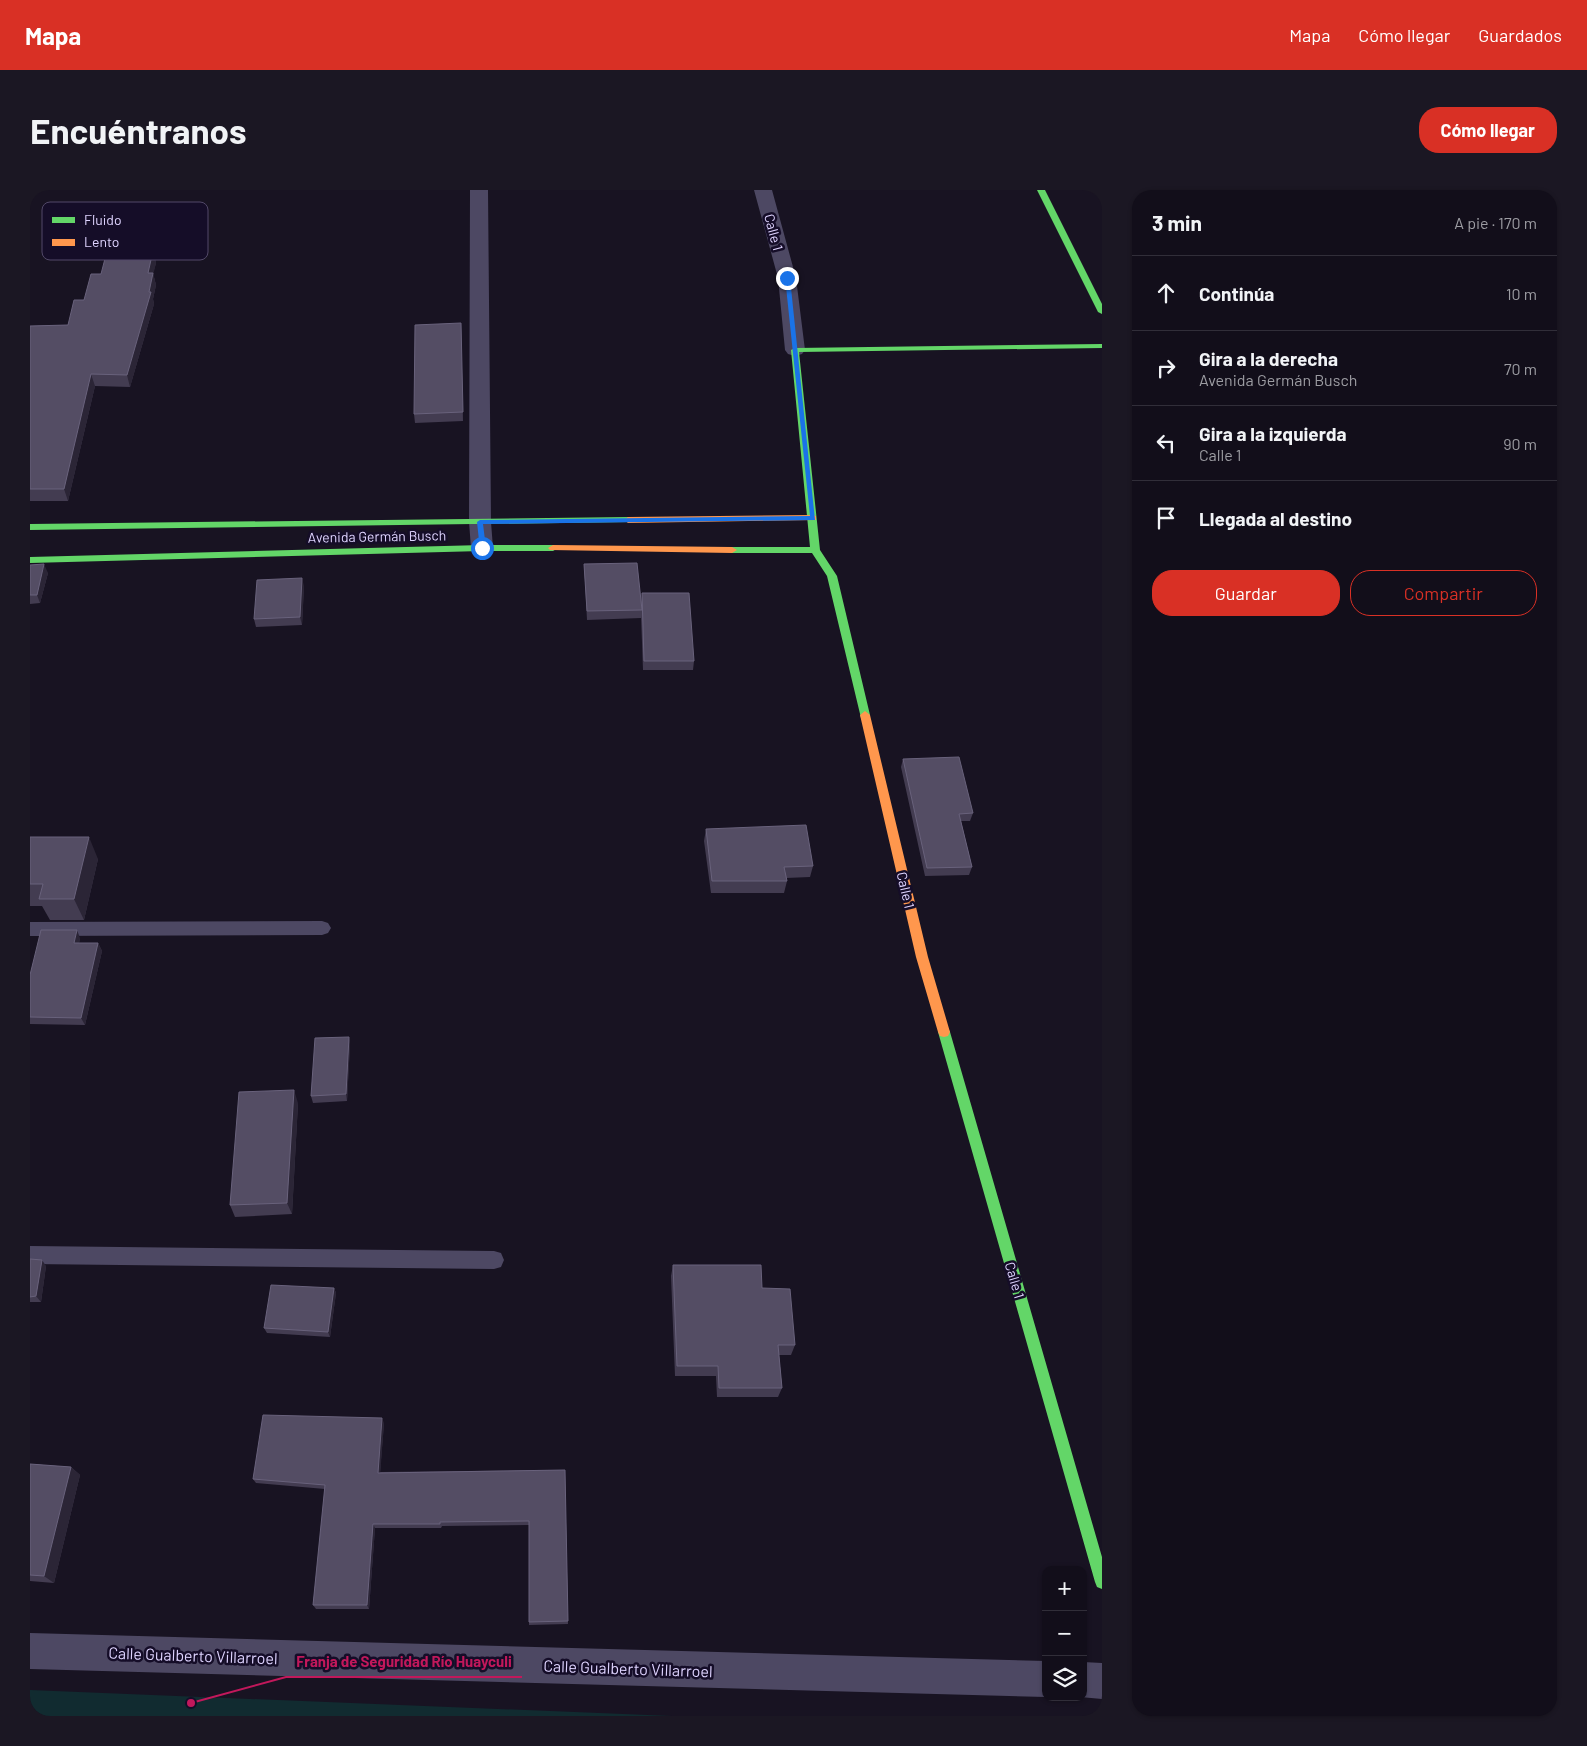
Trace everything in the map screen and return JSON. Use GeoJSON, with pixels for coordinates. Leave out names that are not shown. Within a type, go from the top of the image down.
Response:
{"type":"FeatureCollection","features":[{"type":"Feature","properties":{"kind":"main road"},"geometry":{"type":"LineString","coordinates":[[1041,190],[1102,312]]}},
{"type":"Feature","properties":{"kind":"main road"},"geometry":{"type":"LineString","coordinates":[[795,350],[1102,346]]}},
{"type":"Feature","properties":{"kind":"main road","name":"Calle 1"},"geometry":{"type":"LineString","coordinates":[[795,350],[815,550],[832,576],[922,956],[1102,1582]]}},
{"type":"Feature","properties":{"kind":"main road","name":"Avenida Germán Busch"},"geometry":{"type":"LineString","coordinates":[[30,527],[813,518]]}},
{"type":"Feature","properties":{"kind":"main road","name":"Avenida Germán Busch"},"geometry":{"type":"LineString","coordinates":[[30,560],[482,548],[815,550]]}},
{"type":"Feature","properties":{"kind":"street"},"geometry":{"type":"LineString","coordinates":[[479,190],[480,522],[482,548]]}},
{"type":"Feature","properties":{"kind":"street","name":"Calle 1"},"geometry":{"type":"LineString","coordinates":[[763,190],[787,278],[795,350]]}},
{"type":"Feature","properties":{"kind":"street","name":"Calle Gualberto Villarroel"},"geometry":{"type":"LineString","coordinates":[[30,1651],[1042,1679]]}},
{"type":"Feature","properties":{"kind":"street"},"geometry":{"type":"LineString","coordinates":[[1087,1680],[1102,1681]]}},
{"type":"Feature","properties":{"kind":"lane"},"geometry":{"type":"LineString","coordinates":[[30,929],[322,928]]}},
{"type":"Feature","properties":{"kind":"lane"},"geometry":{"type":"LineString","coordinates":[[30,1255],[494,1260]]}},
{"type":"Feature","properties":{"kind":"green space"},"geometry":{"type":"Polygon","coordinates":[[[30,1690],[672,1716],[30,1716],[30,1690]]]}},
{"type":"Feature","properties":{"kind":"building"},"geometry":{"type":"Polygon","coordinates":[[[105,260],[151,260],[148,273],[153,273],[149,292],[151,292],[127,375],[91,374],[64,489],[30,489],[30,326],[68,325],[74,300],[84,300],[91,274],[101,274],[105,260]]]}},
{"type":"Feature","properties":{"kind":"building"},"geometry":{"type":"Polygon","coordinates":[[[461,323],[463,412],[414,414],[415,325],[461,323]]]}},
{"type":"Feature","properties":{"kind":"building"},"geometry":{"type":"Polygon","coordinates":[[[637,563],[642,610],[587,611],[584,564],[637,563]]]}},
{"type":"Feature","properties":{"kind":"building"},"geometry":{"type":"Polygon","coordinates":[[[44,564],[37,595],[30,595],[30,565],[44,564]]]}},
{"type":"Feature","properties":{"kind":"building"},"geometry":{"type":"Polygon","coordinates":[[[302,578],[300,617],[254,619],[257,580],[302,578]]]}},
{"type":"Feature","properties":{"kind":"building"},"geometry":{"type":"Polygon","coordinates":[[[642,593],[689,593],[694,661],[644,661],[642,593]]]}},
{"type":"Feature","properties":{"kind":"building"},"geometry":{"type":"Polygon","coordinates":[[[959,757],[973,813],[959,814],[972,867],[927,868],[903,759],[959,757]]]}},
{"type":"Feature","properties":{"kind":"building"},"geometry":{"type":"Polygon","coordinates":[[[806,825],[813,866],[784,867],[787,881],[712,881],[706,829],[806,825]]]}},
{"type":"Feature","properties":{"kind":"building"},"geometry":{"type":"Polygon","coordinates":[[[30,837],[89,837],[74,899],[39,899],[43,884],[30,884],[30,837]]]}},
{"type":"Feature","properties":{"kind":"building"},"geometry":{"type":"Polygon","coordinates":[[[41,930],[77,930],[74,943],[98,943],[81,1018],[30,1017],[30,975],[41,930]]]}},
{"type":"Feature","properties":{"kind":"building"},"geometry":{"type":"Polygon","coordinates":[[[349,1037],[346,1094],[311,1096],[315,1038],[349,1037]]]}},
{"type":"Feature","properties":{"kind":"building"},"geometry":{"type":"Polygon","coordinates":[[[294,1090],[287,1203],[230,1205],[239,1092],[294,1090]]]}},
{"type":"Feature","properties":{"kind":"building"},"geometry":{"type":"Polygon","coordinates":[[[30,1259],[42,1260],[36,1296],[30,1297],[30,1259]]]}},
{"type":"Feature","properties":{"kind":"building"},"geometry":{"type":"Polygon","coordinates":[[[673,1265],[761,1265],[762,1288],[790,1289],[795,1345],[778,1345],[782,1388],[719,1388],[718,1366],[677,1366],[673,1265]]]}},
{"type":"Feature","properties":{"kind":"building"},"geometry":{"type":"Polygon","coordinates":[[[271,1285],[334,1288],[328,1332],[264,1328],[271,1285]]]}},
{"type":"Feature","properties":{"kind":"building"},"geometry":{"type":"Polygon","coordinates":[[[263,1415],[382,1418],[378,1473],[565,1470],[568,1621],[529,1622],[529,1521],[373,1524],[367,1605],[313,1605],[325,1485],[253,1479],[263,1415]]]}},
{"type":"Feature","properties":{"kind":"building"},"geometry":{"type":"Polygon","coordinates":[[[30,1464],[71,1467],[44,1576],[30,1575],[30,1464]]]}},
{"type":"Feature","properties":{"kind":"traffic: fast"},"geometry":{"type":"LineString","coordinates":[[1041,190],[1102,312]]}},
{"type":"Feature","properties":{"kind":"traffic: fast"},"geometry":{"type":"LineString","coordinates":[[865,715],[832,576],[815,550],[795,350],[1102,346]]}},
{"type":"Feature","properties":{"kind":"traffic: fast"},"geometry":{"type":"LineString","coordinates":[[30,527],[628,520]]}},
{"type":"Feature","properties":{"kind":"traffic: fast"},"geometry":{"type":"LineString","coordinates":[[30,560],[482,548],[553,548]]}},
{"type":"Feature","properties":{"kind":"traffic: fast"},"geometry":{"type":"LineString","coordinates":[[732,550],[815,550]]}},
{"type":"Feature","properties":{"kind":"traffic: fast"},"geometry":{"type":"LineString","coordinates":[[944,1032],[1102,1582]]}},
{"type":"Feature","properties":{"kind":"traffic: slow"},"geometry":{"type":"LineString","coordinates":[[628,520],[813,518]]}},
{"type":"Feature","properties":{"kind":"traffic: slow"},"geometry":{"type":"LineString","coordinates":[[553,548],[732,550]]}},
{"type":"Feature","properties":{"kind":"traffic: slow"},"geometry":{"type":"LineString","coordinates":[[865,715],[922,957],[944,1032]]}},
{"type":"Feature","properties":{"kind":"place","name":"Franja de Seguridad Río Huayculi"},"geometry":{"type":"Point","coordinates":[191,1703]}},
{"type":"Feature","properties":{"kind":"route"},"geometry":{"type":"LineString","coordinates":[[482,548],[480,522],[813,518],[787,278]]}}]}
